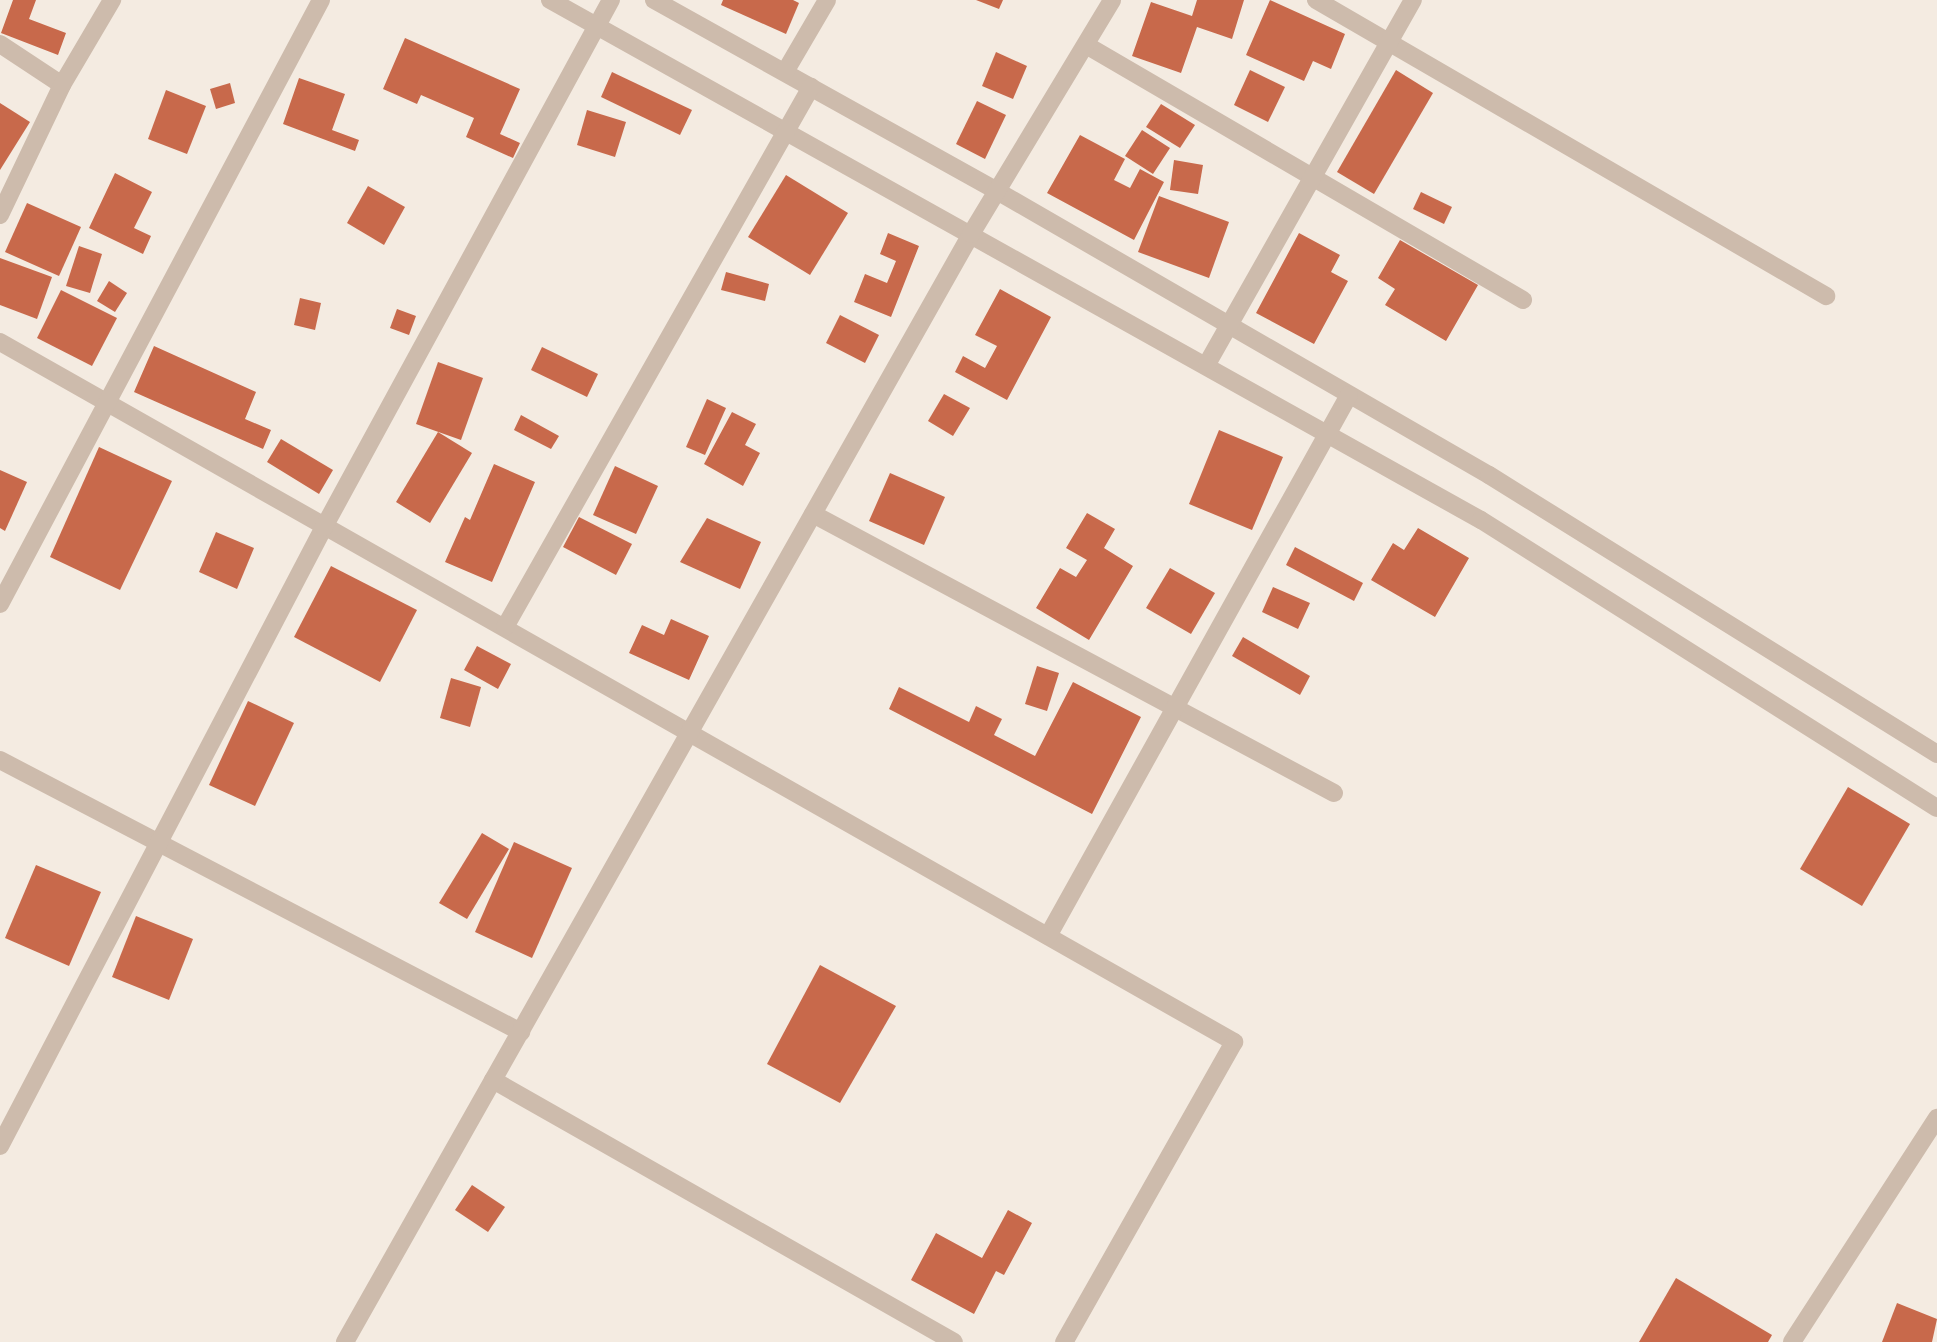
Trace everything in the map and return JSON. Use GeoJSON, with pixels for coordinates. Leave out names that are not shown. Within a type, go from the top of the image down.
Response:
{"type":"FeatureCollection","features":[{"type":"Feature","properties":{"kind":"street"},"geometry":{"type":"LineString","coordinates":[[0,215],[62,85],[112,0]]}},
{"type":"Feature","properties":{"kind":"street"},"geometry":{"type":"LineString","coordinates":[[0,604],[321,0]]}},
{"type":"Feature","properties":{"kind":"street"},"geometry":{"type":"LineString","coordinates":[[550,0],[1207,364],[1481,520],[1937,808]]}},
{"type":"Feature","properties":{"kind":"street"},"geometry":{"type":"LineString","coordinates":[[0,1146],[160,845],[324,527],[611,0]]}},
{"type":"Feature","properties":{"kind":"street"},"geometry":{"type":"LineString","coordinates":[[654,0],[997,191],[1489,475],[1937,754]]}},
{"type":"Feature","properties":{"kind":"street"},"geometry":{"type":"LineString","coordinates":[[785,72],[827,0]]}},
{"type":"Feature","properties":{"kind":"street"},"geometry":{"type":"LineString","coordinates":[[345,1342],[971,234],[1112,0]]}},
{"type":"Feature","properties":{"kind":"street"},"geometry":{"type":"LineString","coordinates":[[1316,0],[1826,296]]}},
{"type":"Feature","properties":{"kind":"street"},"geometry":{"type":"LineString","coordinates":[[1207,364],[1413,0]]}},
{"type":"Feature","properties":{"kind":"street"},"geometry":{"type":"LineString","coordinates":[[0,44],[62,85]]}},
{"type":"Feature","properties":{"kind":"street"},"geometry":{"type":"LineString","coordinates":[[1086,45],[1523,300]]}},
{"type":"Feature","properties":{"kind":"street"},"geometry":{"type":"LineString","coordinates":[[505,627],[810,87]]}},
{"type":"Feature","properties":{"kind":"street"},"geometry":{"type":"LineString","coordinates":[[0,342],[1234,1042],[1064,1342]]}},
{"type":"Feature","properties":{"kind":"street"},"geometry":{"type":"LineString","coordinates":[[1048,936],[1349,396]]}},
{"type":"Feature","properties":{"kind":"street"},"geometry":{"type":"LineString","coordinates":[[813,514],[1334,793]]}},
{"type":"Feature","properties":{"kind":"street"},"geometry":{"type":"LineString","coordinates":[[0,760],[521,1032]]}},
{"type":"Feature","properties":{"kind":"street"},"geometry":{"type":"LineString","coordinates":[[493,1080],[954,1342]]}},
{"type":"Feature","properties":{"kind":"street"},"geometry":{"type":"LineString","coordinates":[[1792,1342],[1937,1118]]}},
{"type":"Feature","properties":{"kind":"building"},"geometry":{"type":"Polygon","coordinates":[[[13,0],[36,0],[29,19],[66,33],[58,55],[1,33],[13,0]]]}},
{"type":"Feature","properties":{"kind":"building"},"geometry":{"type":"Polygon","coordinates":[[[723,0],[793,0],[799,3],[786,34],[721,5],[723,0]]]}},
{"type":"Feature","properties":{"kind":"building"},"geometry":{"type":"Polygon","coordinates":[[[976,0],[1003,0],[999,9],[976,0]]]}},
{"type":"Feature","properties":{"kind":"building"},"geometry":{"type":"Polygon","coordinates":[[[1197,0],[1244,0],[1232,39],[1197,27],[1181,73],[1132,56],[1151,2],[1192,16],[1197,0]]]}},
{"type":"Feature","properties":{"kind":"building"},"geometry":{"type":"Polygon","coordinates":[[[1270,0],[1345,34],[1331,69],[1313,61],[1304,81],[1246,55],[1270,0]]]}},
{"type":"Feature","properties":{"kind":"building"},"geometry":{"type":"Polygon","coordinates":[[[405,38],[520,89],[500,134],[520,143],[513,158],[466,137],[474,118],[421,95],[417,104],[383,89],[405,38]]]}},
{"type":"Feature","properties":{"kind":"building"},"geometry":{"type":"Polygon","coordinates":[[[996,52],[1027,66],[1013,99],[982,86],[996,52]]]}},
{"type":"Feature","properties":{"kind":"building"},"geometry":{"type":"Polygon","coordinates":[[[1250,70],[1285,87],[1268,122],[1234,105],[1250,70]]]}},
{"type":"Feature","properties":{"kind":"building"},"geometry":{"type":"Polygon","coordinates":[[[1396,70],[1433,93],[1374,194],[1337,172],[1396,70]]]}},
{"type":"Feature","properties":{"kind":"building"},"geometry":{"type":"Polygon","coordinates":[[[612,72],[692,110],[680,135],[601,97],[612,72]]]}},
{"type":"Feature","properties":{"kind":"building"},"geometry":{"type":"Polygon","coordinates":[[[299,78],[345,94],[332,130],[359,140],[355,151],[283,124],[299,78]]]}},
{"type":"Feature","properties":{"kind":"building"},"geometry":{"type":"Polygon","coordinates":[[[230,83],[235,103],[216,109],[210,89],[230,83]]]}},
{"type":"Feature","properties":{"kind":"building"},"geometry":{"type":"Polygon","coordinates":[[[166,90],[206,106],[187,154],[148,139],[166,90]]]}},
{"type":"Feature","properties":{"kind":"building"},"geometry":{"type":"Polygon","coordinates":[[[977,101],[1006,115],[985,159],[956,144],[977,101]]]}},
{"type":"Feature","properties":{"kind":"building"},"geometry":{"type":"Polygon","coordinates":[[[0,103],[30,122],[0,170],[0,103]]]}},
{"type":"Feature","properties":{"kind":"building"},"geometry":{"type":"Polygon","coordinates":[[[1161,104],[1195,125],[1180,148],[1146,127],[1161,104]]]}},
{"type":"Feature","properties":{"kind":"building"},"geometry":{"type":"Polygon","coordinates":[[[587,110],[626,122],[615,157],[577,145],[587,110]]]}},
{"type":"Feature","properties":{"kind":"building"},"geometry":{"type":"Polygon","coordinates":[[[1142,130],[1170,148],[1153,174],[1125,156],[1142,130]]]}},
{"type":"Feature","properties":{"kind":"building"},"geometry":{"type":"Polygon","coordinates":[[[1080,135],[1125,159],[1114,180],[1130,188],[1140,169],[1164,182],[1134,240],[1047,193],[1080,135]]]}},
{"type":"Feature","properties":{"kind":"building"},"geometry":{"type":"Polygon","coordinates":[[[1174,160],[1203,165],[1198,194],[1170,190],[1174,160]]]}},
{"type":"Feature","properties":{"kind":"building"},"geometry":{"type":"Polygon","coordinates":[[[115,173],[152,192],[134,228],[151,236],[143,254],[89,228],[115,173]]]}},
{"type":"Feature","properties":{"kind":"building"},"geometry":{"type":"Polygon","coordinates":[[[786,175],[848,213],[810,275],[748,237],[786,175]]]}},
{"type":"Feature","properties":{"kind":"building"},"geometry":{"type":"Polygon","coordinates":[[[368,186],[405,207],[384,245],[347,223],[368,186]]]}},
{"type":"Feature","properties":{"kind":"building"},"geometry":{"type":"Polygon","coordinates":[[[1421,192],[1452,207],[1444,224],[1413,209],[1421,192]]]}},
{"type":"Feature","properties":{"kind":"building"},"geometry":{"type":"Polygon","coordinates":[[[1159,196],[1229,222],[1209,278],[1138,252],[1159,196]]]}},
{"type":"Feature","properties":{"kind":"building"},"geometry":{"type":"Polygon","coordinates":[[[27,203],[81,227],[59,276],[5,252],[27,203]]]}},
{"type":"Feature","properties":{"kind":"building"},"geometry":{"type":"Polygon","coordinates":[[[888,233],[919,246],[891,317],[854,302],[865,274],[887,283],[896,261],[880,254],[888,233]]]}},
{"type":"Feature","properties":{"kind":"building"},"geometry":{"type":"Polygon","coordinates":[[[1299,233],[1340,255],[1331,272],[1348,281],[1314,344],[1256,313],[1299,233]]]}},
{"type":"Feature","properties":{"kind":"building"},"geometry":{"type":"Polygon","coordinates":[[[1400,240],[1478,285],[1446,341],[1385,305],[1395,289],[1378,278],[1400,240]]]}},
{"type":"Feature","properties":{"kind":"building"},"geometry":{"type":"Polygon","coordinates":[[[79,246],[102,254],[90,293],[66,286],[79,246]]]}},
{"type":"Feature","properties":{"kind":"building"},"geometry":{"type":"Polygon","coordinates":[[[0,258],[52,277],[37,319],[0,305],[0,258]]]}},
{"type":"Feature","properties":{"kind":"building"},"geometry":{"type":"Polygon","coordinates":[[[726,272],[769,284],[765,301],[721,290],[726,272]]]}},
{"type":"Feature","properties":{"kind":"building"},"geometry":{"type":"Polygon","coordinates":[[[109,281],[127,293],[115,312],[97,301],[109,281]]]}},
{"type":"Feature","properties":{"kind":"building"},"geometry":{"type":"Polygon","coordinates":[[[1000,289],[1051,317],[1007,400],[955,372],[963,356],[985,368],[997,346],[975,335],[1000,289]]]}},
{"type":"Feature","properties":{"kind":"building"},"geometry":{"type":"Polygon","coordinates":[[[61,290],[117,318],[92,366],[37,338],[61,290]]]}},
{"type":"Feature","properties":{"kind":"building"},"geometry":{"type":"Polygon","coordinates":[[[300,298],[321,303],[315,330],[294,325],[300,298]]]}},
{"type":"Feature","properties":{"kind":"building"},"geometry":{"type":"Polygon","coordinates":[[[397,309],[416,316],[409,335],[390,328],[397,309]]]}},
{"type":"Feature","properties":{"kind":"building"},"geometry":{"type":"Polygon","coordinates":[[[840,315],[879,335],[865,363],[826,343],[840,315]]]}},
{"type":"Feature","properties":{"kind":"building"},"geometry":{"type":"Polygon","coordinates":[[[154,346],[256,392],[245,419],[271,430],[263,449],[134,392],[154,346]]]}},
{"type":"Feature","properties":{"kind":"building"},"geometry":{"type":"Polygon","coordinates":[[[542,347],[598,374],[587,397],[531,370],[542,347]]]}},
{"type":"Feature","properties":{"kind":"building"},"geometry":{"type":"Polygon","coordinates":[[[438,362],[483,378],[461,440],[416,424],[438,362]]]}},
{"type":"Feature","properties":{"kind":"building"},"geometry":{"type":"Polygon","coordinates":[[[944,394],[970,408],[953,436],[928,421],[944,394]]]}},
{"type":"Feature","properties":{"kind":"building"},"geometry":{"type":"Polygon","coordinates":[[[707,399],[726,408],[705,455],[686,447],[707,399]]]}},
{"type":"Feature","properties":{"kind":"building"},"geometry":{"type":"Polygon","coordinates":[[[732,412],[756,424],[745,445],[760,453],[743,486],[704,464],[732,412]]]}},
{"type":"Feature","properties":{"kind":"building"},"geometry":{"type":"Polygon","coordinates":[[[521,415],[559,436],[551,449],[514,430],[521,415]]]}},
{"type":"Feature","properties":{"kind":"building"},"geometry":{"type":"Polygon","coordinates":[[[1219,430],[1283,457],[1252,530],[1189,504],[1219,430]]]}},
{"type":"Feature","properties":{"kind":"building"},"geometry":{"type":"Polygon","coordinates":[[[438,432],[472,453],[430,523],[396,502],[438,432]]]}},
{"type":"Feature","properties":{"kind":"building"},"geometry":{"type":"Polygon","coordinates":[[[281,439],[333,470],[319,494],[267,462],[281,439]]]}},
{"type":"Feature","properties":{"kind":"building"},"geometry":{"type":"Polygon","coordinates":[[[99,447],[172,481],[120,590],[50,557],[99,447]]]}},
{"type":"Feature","properties":{"kind":"building"},"geometry":{"type":"Polygon","coordinates":[[[494,464],[535,482],[492,582],[445,562],[465,517],[470,520],[494,464]]]}},
{"type":"Feature","properties":{"kind":"building"},"geometry":{"type":"Polygon","coordinates":[[[615,466],[658,486],[636,534],[593,515],[615,466]]]}},
{"type":"Feature","properties":{"kind":"building"},"geometry":{"type":"Polygon","coordinates":[[[0,470],[27,482],[5,531],[0,528],[0,470]]]}},
{"type":"Feature","properties":{"kind":"building"},"geometry":{"type":"Polygon","coordinates":[[[890,473],[945,497],[924,545],[869,521],[890,473]]]}},
{"type":"Feature","properties":{"kind":"building"},"geometry":{"type":"Polygon","coordinates":[[[1087,513],[1115,529],[1104,548],[1133,566],[1089,640],[1036,608],[1060,568],[1076,577],[1087,560],[1066,548],[1087,513]]]}},
{"type":"Feature","properties":{"kind":"building"},"geometry":{"type":"Polygon","coordinates":[[[579,517],[632,544],[616,575],[563,547],[579,517]]]}},
{"type":"Feature","properties":{"kind":"building"},"geometry":{"type":"Polygon","coordinates":[[[707,518],[761,542],[740,589],[680,562],[707,518]]]}},
{"type":"Feature","properties":{"kind":"building"},"geometry":{"type":"Polygon","coordinates":[[[1418,528],[1469,558],[1435,617],[1371,580],[1393,543],[1404,550],[1418,528]]]}},
{"type":"Feature","properties":{"kind":"building"},"geometry":{"type":"Polygon","coordinates":[[[216,532],[254,548],[237,589],[199,572],[216,532]]]}},
{"type":"Feature","properties":{"kind":"building"},"geometry":{"type":"Polygon","coordinates":[[[1295,547],[1363,583],[1354,601],[1286,565],[1295,547]]]}},
{"type":"Feature","properties":{"kind":"building"},"geometry":{"type":"Polygon","coordinates":[[[331,566],[417,610],[380,682],[294,637],[331,566]]]}},
{"type":"Feature","properties":{"kind":"building"},"geometry":{"type":"Polygon","coordinates":[[[1170,568],[1215,593],[1191,634],[1146,608],[1170,568]]]}},
{"type":"Feature","properties":{"kind":"building"},"geometry":{"type":"Polygon","coordinates":[[[1273,587],[1310,603],[1298,629],[1262,612],[1273,587]]]}},
{"type":"Feature","properties":{"kind":"building"},"geometry":{"type":"Polygon","coordinates":[[[671,619],[709,636],[689,680],[629,653],[642,625],[664,635],[671,619]]]}},
{"type":"Feature","properties":{"kind":"building"},"geometry":{"type":"Polygon","coordinates":[[[1243,637],[1310,676],[1300,695],[1232,656],[1243,637]]]}},
{"type":"Feature","properties":{"kind":"building"},"geometry":{"type":"Polygon","coordinates":[[[477,646],[511,664],[498,689],[464,670],[477,646]]]}},
{"type":"Feature","properties":{"kind":"building"},"geometry":{"type":"Polygon","coordinates":[[[1037,666],[1059,673],[1047,711],[1025,704],[1037,666]]]}},
{"type":"Feature","properties":{"kind":"building"},"geometry":{"type":"Polygon","coordinates":[[[451,678],[481,687],[470,727],[440,718],[451,678]]]}},
{"type":"Feature","properties":{"kind":"building"},"geometry":{"type":"Polygon","coordinates":[[[1073,682],[1141,717],[1092,814],[889,709],[899,687],[969,722],[976,706],[1002,719],[994,735],[1035,756],[1073,682]]]}},
{"type":"Feature","properties":{"kind":"building"},"geometry":{"type":"Polygon","coordinates":[[[248,701],[294,723],[255,806],[209,785],[248,701]]]}},
{"type":"Feature","properties":{"kind":"building"},"geometry":{"type":"Polygon","coordinates":[[[1848,787],[1910,824],[1862,906],[1800,869],[1848,787]]]}},
{"type":"Feature","properties":{"kind":"building"},"geometry":{"type":"Polygon","coordinates":[[[482,833],[509,849],[467,919],[439,903],[482,833]]]}},
{"type":"Feature","properties":{"kind":"building"},"geometry":{"type":"Polygon","coordinates":[[[514,842],[572,868],[532,958],[475,932],[514,842]]]}},
{"type":"Feature","properties":{"kind":"building"},"geometry":{"type":"Polygon","coordinates":[[[36,865],[101,892],[69,966],[5,938],[36,865]]]}},
{"type":"Feature","properties":{"kind":"building"},"geometry":{"type":"Polygon","coordinates":[[[136,916],[193,939],[169,1000],[112,977],[136,916]]]}},
{"type":"Feature","properties":{"kind":"building"},"geometry":{"type":"Polygon","coordinates":[[[820,965],[896,1006],[840,1103],[767,1064],[820,965]]]}},
{"type":"Feature","properties":{"kind":"building"},"geometry":{"type":"Polygon","coordinates":[[[472,1185],[505,1207],[488,1232],[455,1210],[472,1185]]]}},
{"type":"Feature","properties":{"kind":"building"},"geometry":{"type":"Polygon","coordinates":[[[1008,1210],[1032,1223],[1004,1275],[996,1271],[974,1314],[911,1280],[936,1233],[982,1258],[1008,1210]]]}},
{"type":"Feature","properties":{"kind":"building"},"geometry":{"type":"Polygon","coordinates":[[[1676,1278],[1772,1335],[1768,1342],[1639,1342],[1676,1278]]]}},
{"type":"Feature","properties":{"kind":"building"},"geometry":{"type":"Polygon","coordinates":[[[1897,1303],[1937,1319],[1932,1342],[1882,1342],[1897,1303]]]}}]}
